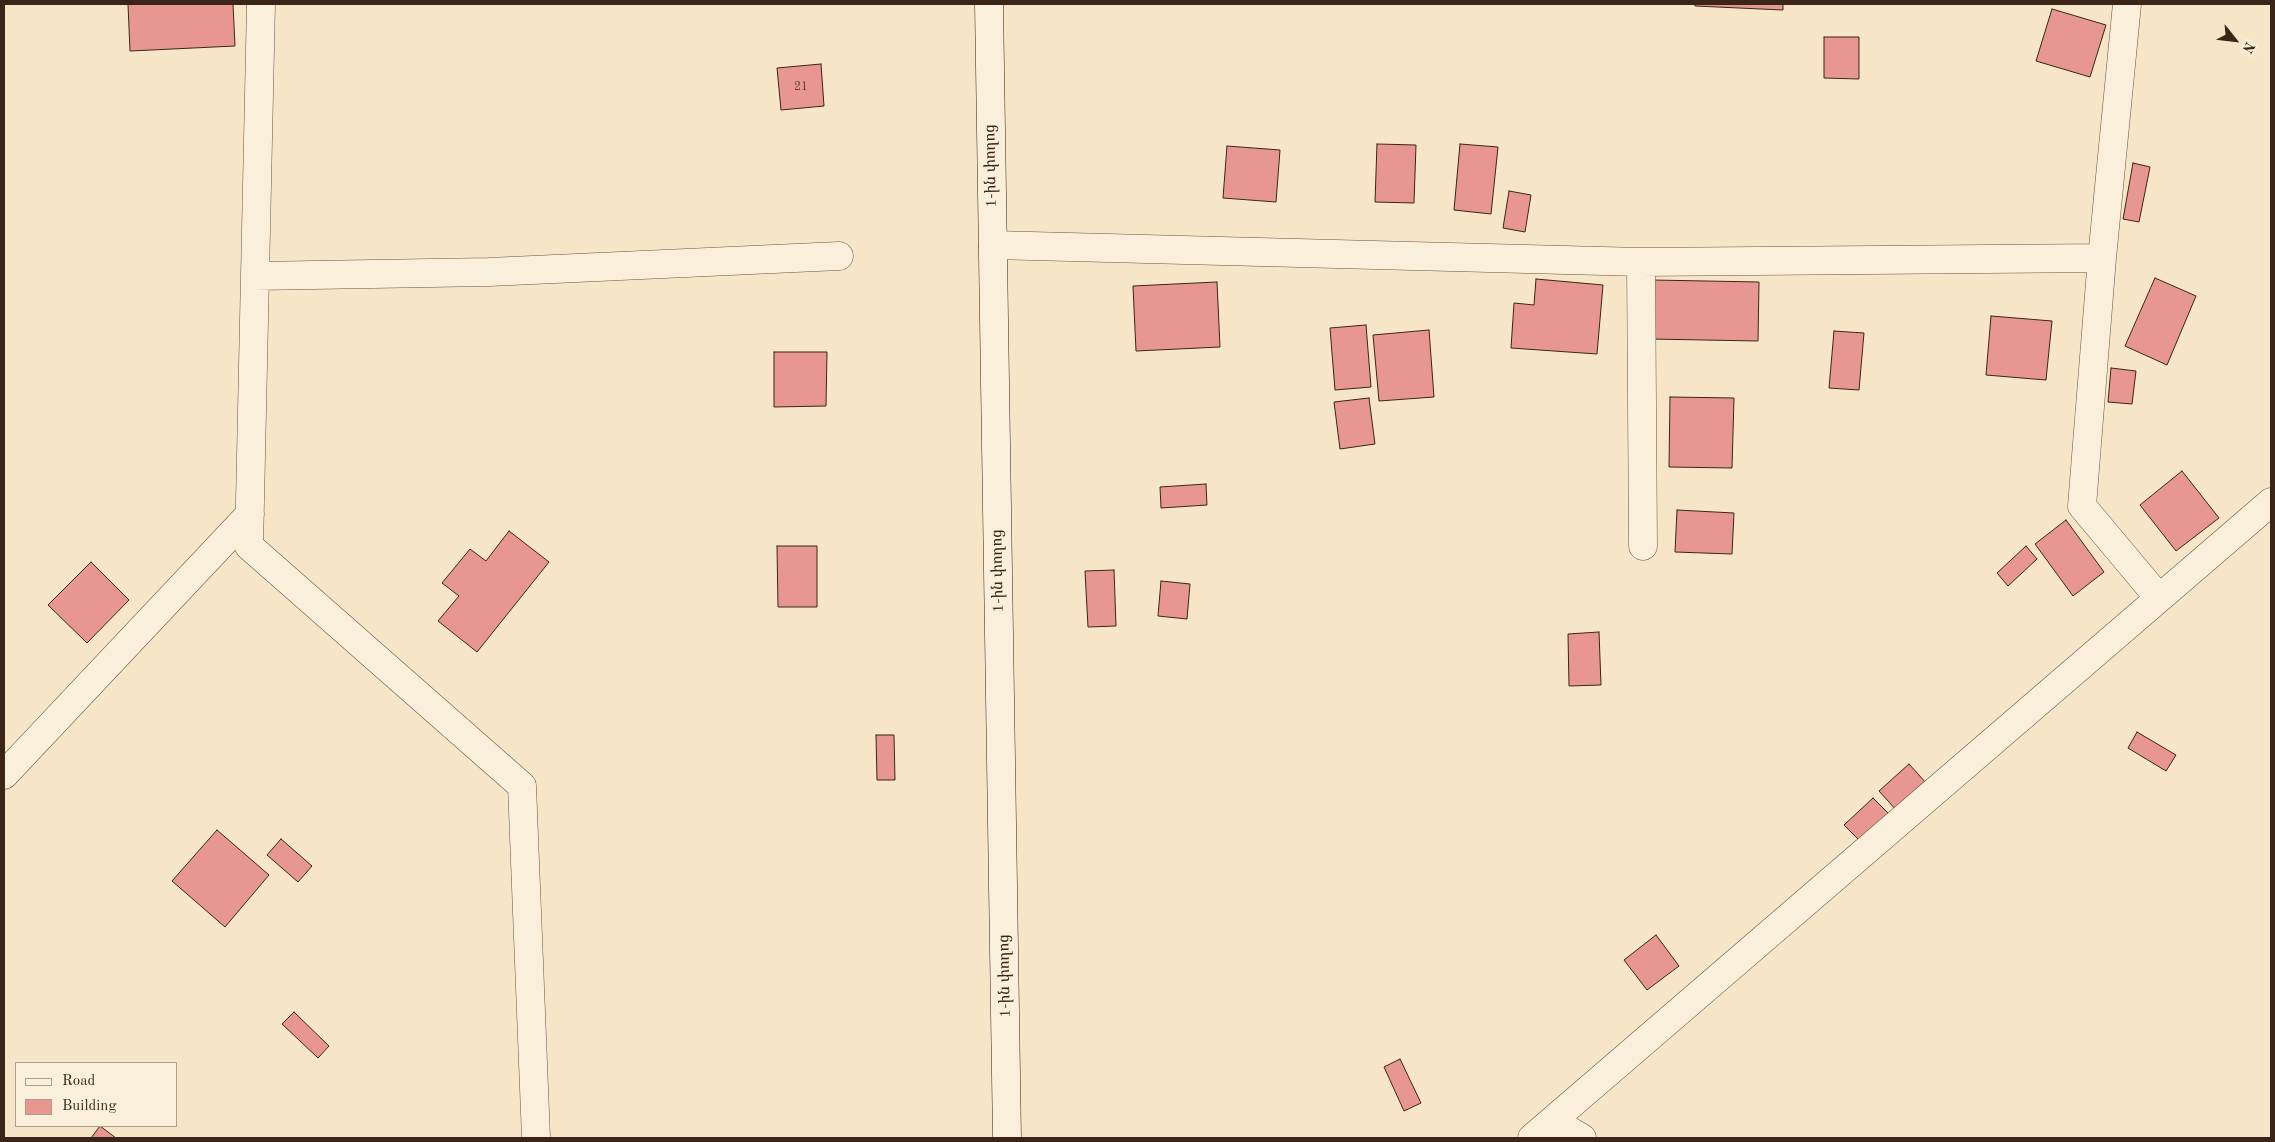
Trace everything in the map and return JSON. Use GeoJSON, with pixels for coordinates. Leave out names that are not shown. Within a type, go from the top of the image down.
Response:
{"type":"FeatureCollection","features":[{"type":"Feature","properties":{"kind":"street"},"geometry":{"type":"LineString","coordinates":[[262,4],[250,546],[522,786],[536,1138]]}},
{"type":"Feature","properties":{"kind":"street","name":"1-ին փողոց"},"geometry":{"type":"LineString","coordinates":[[989,4],[1008,1138]]}},
{"type":"Feature","properties":{"kind":"street"},"geometry":{"type":"LineString","coordinates":[[2127,4],[2102,258],[2082,506],[2160,598]]}},
{"type":"Feature","properties":{"kind":"street"},"geometry":{"type":"LineString","coordinates":[[993,245],[1641,262],[2102,258]]}},
{"type":"Feature","properties":{"kind":"street"},"geometry":{"type":"LineString","coordinates":[[256,276],[489,272],[839,256]]}},
{"type":"Feature","properties":{"kind":"street"},"geometry":{"type":"LineString","coordinates":[[1641,262],[1642,546]]}},
{"type":"Feature","properties":{"kind":"street"},"geometry":{"type":"LineString","coordinates":[[1542,1130],[2271,502]]}},
{"type":"Feature","properties":{"kind":"street"},"geometry":{"type":"LineString","coordinates":[[4,775],[250,514]]}},
{"type":"Feature","properties":{"kind":"street"},"geometry":{"type":"LineString","coordinates":[[1542,1130],[1582,1138]]}},
{"type":"Feature","properties":{"kind":"building"},"geometry":{"type":"Polygon","coordinates":[[[128,4],[233,4],[235,46],[130,51],[128,4]]]}},
{"type":"Feature","properties":{"kind":"building"},"geometry":{"type":"Polygon","coordinates":[[[1695,4],[1783,4],[1783,10],[1695,6],[1695,4]]]}},
{"type":"Feature","properties":{"kind":"building"},"geometry":{"type":"Polygon","coordinates":[[[2052,9],[2106,25],[2090,77],[2036,61],[2052,9]]]}},
{"type":"Feature","properties":{"kind":"building"},"geometry":{"type":"Polygon","coordinates":[[[1824,37],[1859,37],[1859,79],[1824,78],[1824,37]]]}},
{"type":"Feature","properties":{"kind":"building"},"geometry":{"type":"Polygon","coordinates":[[[821,64],[824,106],[781,110],[777,68],[821,64]]]}},
{"type":"Feature","properties":{"kind":"building"},"geometry":{"type":"Polygon","coordinates":[[[1377,144],[1416,145],[1414,203],[1375,202],[1377,144]]]}},
{"type":"Feature","properties":{"kind":"building"},"geometry":{"type":"Polygon","coordinates":[[[1460,144],[1498,147],[1491,214],[1454,210],[1460,144]]]}},
{"type":"Feature","properties":{"kind":"building"},"geometry":{"type":"Polygon","coordinates":[[[1227,146],[1280,150],[1276,202],[1223,198],[1227,146]]]}},
{"type":"Feature","properties":{"kind":"building"},"geometry":{"type":"Polygon","coordinates":[[[2133,163],[2150,167],[2139,222],[2123,219],[2133,163]]]}},
{"type":"Feature","properties":{"kind":"building"},"geometry":{"type":"Polygon","coordinates":[[[1509,191],[1531,195],[1525,232],[1503,228],[1509,191]]]}},
{"type":"Feature","properties":{"kind":"building"},"geometry":{"type":"Polygon","coordinates":[[[2155,278],[2196,296],[2167,365],[2125,346],[2155,278]]]}},
{"type":"Feature","properties":{"kind":"building"},"geometry":{"type":"Polygon","coordinates":[[[1536,279],[1603,285],[1597,354],[1511,348],[1514,303],[1534,305],[1536,279]]]}},
{"type":"Feature","properties":{"kind":"building"},"geometry":{"type":"Polygon","coordinates":[[[1652,280],[1759,282],[1758,341],[1650,339],[1652,280]]]}},
{"type":"Feature","properties":{"kind":"building"},"geometry":{"type":"Polygon","coordinates":[[[1217,282],[1220,347],[1136,351],[1133,286],[1217,282]]]}},
{"type":"Feature","properties":{"kind":"building"},"geometry":{"type":"Polygon","coordinates":[[[1991,316],[2052,321],[2046,380],[1986,375],[1991,316]]]}},
{"type":"Feature","properties":{"kind":"building"},"geometry":{"type":"Polygon","coordinates":[[[1366,325],[1371,387],[1335,390],[1330,328],[1366,325]]]}},
{"type":"Feature","properties":{"kind":"building"},"geometry":{"type":"Polygon","coordinates":[[[1429,330],[1434,397],[1379,401],[1373,335],[1429,330]]]}},
{"type":"Feature","properties":{"kind":"building"},"geometry":{"type":"Polygon","coordinates":[[[1834,331],[1864,333],[1859,390],[1829,388],[1834,331]]]}},
{"type":"Feature","properties":{"kind":"building"},"geometry":{"type":"Polygon","coordinates":[[[774,352],[827,352],[826,406],[774,407],[774,352]]]}},
{"type":"Feature","properties":{"kind":"building"},"geometry":{"type":"Polygon","coordinates":[[[2111,368],[2136,371],[2132,404],[2108,402],[2111,368]]]}},
{"type":"Feature","properties":{"kind":"building"},"geometry":{"type":"Polygon","coordinates":[[[1670,397],[1734,398],[1732,468],[1669,467],[1670,397]]]}},
{"type":"Feature","properties":{"kind":"building"},"geometry":{"type":"Polygon","coordinates":[[[1369,398],[1375,444],[1340,449],[1334,402],[1369,398]]]}},
{"type":"Feature","properties":{"kind":"building"},"geometry":{"type":"Polygon","coordinates":[[[2182,471],[2219,518],[2176,551],[2140,505],[2182,471]]]}},
{"type":"Feature","properties":{"kind":"building"},"geometry":{"type":"Polygon","coordinates":[[[1206,484],[1207,505],[1161,508],[1160,487],[1206,484]]]}},
{"type":"Feature","properties":{"kind":"building"},"geometry":{"type":"Polygon","coordinates":[[[1677,510],[1734,513],[1732,554],[1675,552],[1677,510]]]}},
{"type":"Feature","properties":{"kind":"building"},"geometry":{"type":"Polygon","coordinates":[[[2066,520],[2104,572],[2073,596],[2035,544],[2066,520]]]}},
{"type":"Feature","properties":{"kind":"building"},"geometry":{"type":"Polygon","coordinates":[[[509,531],[549,562],[477,652],[438,621],[459,596],[442,583],[470,549],[486,561],[509,531]]]}},
{"type":"Feature","properties":{"kind":"building"},"geometry":{"type":"Polygon","coordinates":[[[777,546],[817,546],[817,607],[778,607],[777,546]]]}},
{"type":"Feature","properties":{"kind":"building"},"geometry":{"type":"Polygon","coordinates":[[[2026,546],[2037,559],[2008,586],[1997,573],[2026,546]]]}},
{"type":"Feature","properties":{"kind":"building"},"geometry":{"type":"Polygon","coordinates":[[[91,562],[129,600],[87,643],[48,605],[91,562]]]}},
{"type":"Feature","properties":{"kind":"building"},"geometry":{"type":"Polygon","coordinates":[[[1114,570],[1116,626],[1088,627],[1085,571],[1114,570]]]}},
{"type":"Feature","properties":{"kind":"building"},"geometry":{"type":"Polygon","coordinates":[[[1161,581],[1190,584],[1187,619],[1158,616],[1161,581]]]}},
{"type":"Feature","properties":{"kind":"building"},"geometry":{"type":"Polygon","coordinates":[[[1599,632],[1601,685],[1569,686],[1568,634],[1599,632]]]}},
{"type":"Feature","properties":{"kind":"building"},"geometry":{"type":"Polygon","coordinates":[[[2137,732],[2176,755],[2166,771],[2128,748],[2137,732]]]}},
{"type":"Feature","properties":{"kind":"building"},"geometry":{"type":"Polygon","coordinates":[[[876,735],[894,735],[895,780],[877,780],[876,735]]]}},
{"type":"Feature","properties":{"kind":"building"},"geometry":{"type":"Polygon","coordinates":[[[1909,764],[1927,784],[1897,811],[1879,791],[1909,764]]]}},
{"type":"Feature","properties":{"kind":"building"},"geometry":{"type":"Polygon","coordinates":[[[1873,798],[1889,814],[1860,841],[1844,825],[1873,798]]]}},
{"type":"Feature","properties":{"kind":"building"},"geometry":{"type":"Polygon","coordinates":[[[217,830],[269,875],[225,927],[172,881],[217,830]]]}},
{"type":"Feature","properties":{"kind":"building"},"geometry":{"type":"Polygon","coordinates":[[[281,839],[312,866],[298,882],[267,855],[281,839]]]}},
{"type":"Feature","properties":{"kind":"building"},"geometry":{"type":"Polygon","coordinates":[[[1656,935],[1679,966],[1647,990],[1624,960],[1656,935]]]}},
{"type":"Feature","properties":{"kind":"building"},"geometry":{"type":"Polygon","coordinates":[[[294,1012],[329,1046],[318,1058],[282,1024],[294,1012]]]}},
{"type":"Feature","properties":{"kind":"building"},"geometry":{"type":"Polygon","coordinates":[[[1400,1059],[1421,1103],[1404,1111],[1384,1067],[1400,1059]]]}},
{"type":"Feature","properties":{"kind":"building"},"geometry":{"type":"Polygon","coordinates":[[[99,1127],[101,1127],[116,1138],[91,1138],[99,1127]]]}}]}
